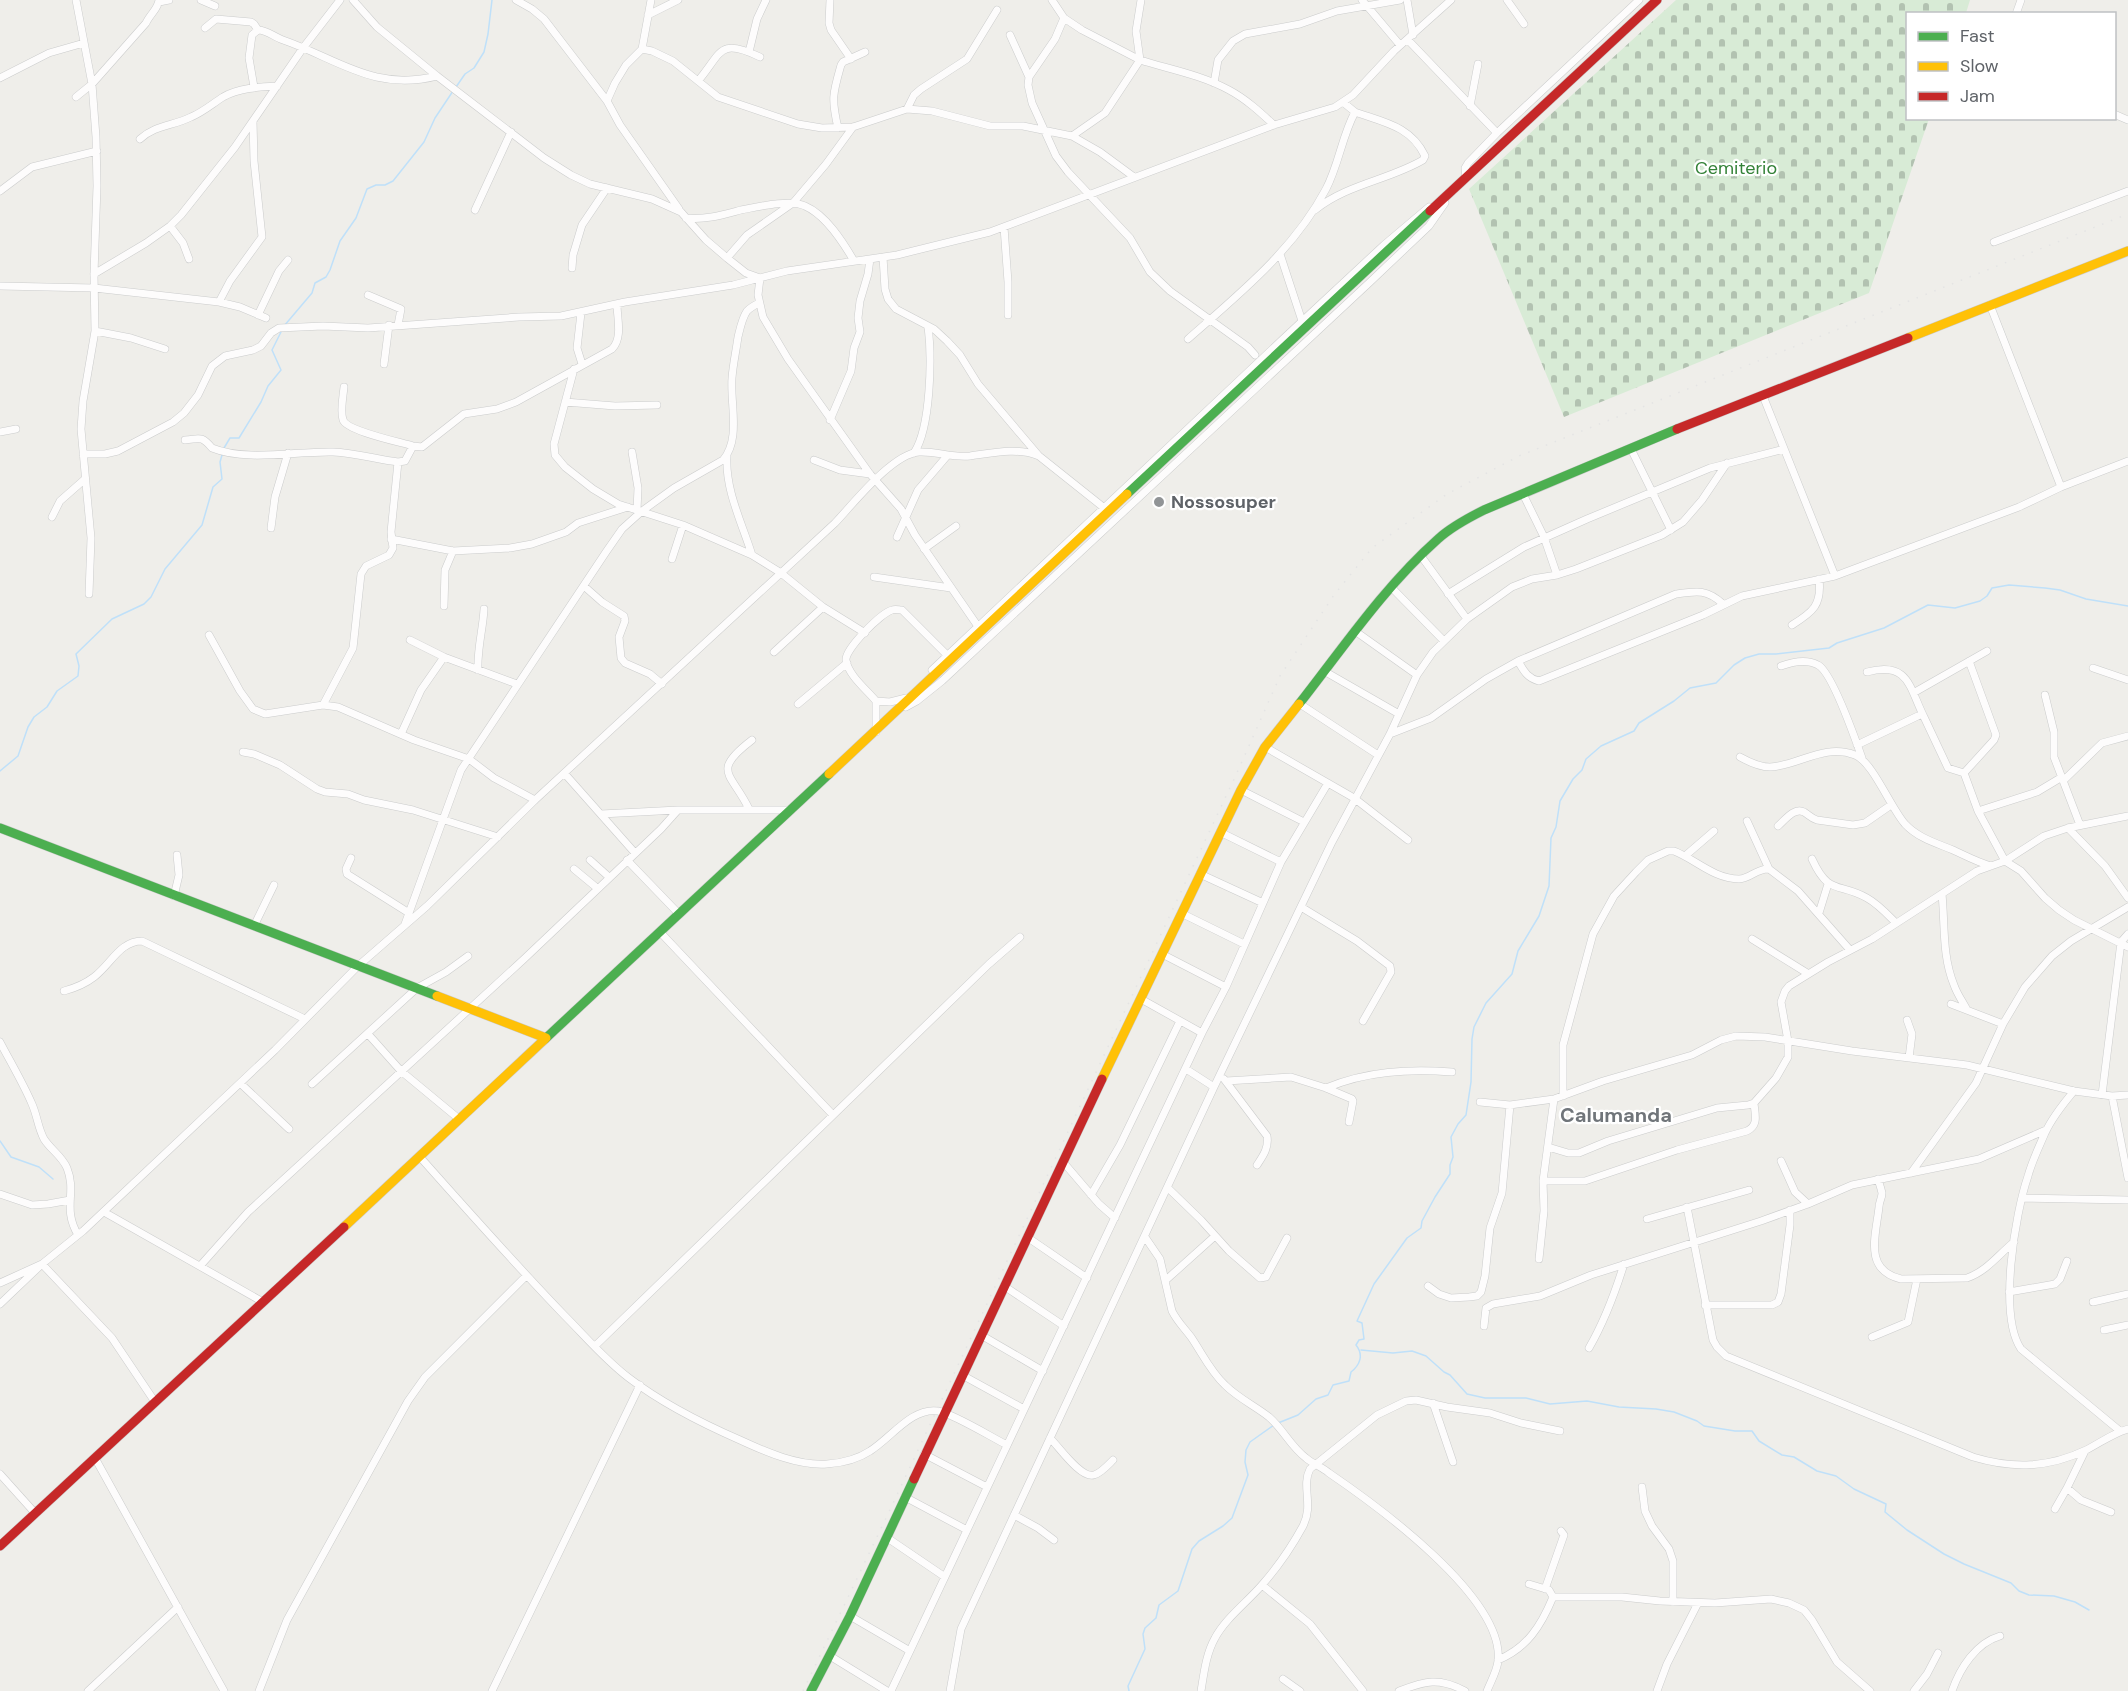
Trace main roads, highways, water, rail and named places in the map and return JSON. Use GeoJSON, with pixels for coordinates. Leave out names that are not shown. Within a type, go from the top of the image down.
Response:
{"type":"FeatureCollection","features":[{"type":"Feature","properties":{"kind":"waterway"},"geometry":{"type":"LineString","coordinates":[[456,87],[465,74],[474,68],[484,52],[492,0]]}},
{"type":"Feature","properties":{"kind":"waterway"},"geometry":{"type":"LineString","coordinates":[[284,326],[312,293],[315,283],[326,277],[340,241],[356,218],[367,189],[393,181],[424,142],[435,118],[453,91]]}},
{"type":"Feature","properties":{"kind":"waterway"},"geometry":{"type":"LineString","coordinates":[[224,448],[230,438],[239,438],[268,386],[281,370],[272,350],[282,330]]}},
{"type":"Feature","properties":{"kind":"waterway"},"geometry":{"type":"LineString","coordinates":[[0,771],[18,756],[34,717],[47,707],[57,691],[78,676],[79,666],[76,654],[112,619],[144,604],[151,597],[165,569],[202,525],[213,487],[222,479],[220,462],[222,455]]}},
{"type":"Feature","properties":{"kind":"waterway"},"geometry":{"type":"LineString","coordinates":[[1278,1423],[1298,1415],[1316,1399],[1328,1395],[1333,1385],[1349,1381],[1351,1372],[1360,1360],[1360,1352],[1356,1345],[1359,1340],[1364,1339],[1362,1323],[1357,1321],[1374,1284],[1407,1238],[1421,1228],[1422,1221],[1450,1174],[1453,1157],[1451,1137],[1466,1115],[1471,1082],[1474,1027],[1486,1003],[1512,974],[1518,951],[1539,916],[1549,886],[1551,838],[1556,827],[1560,801],[1573,779],[1582,770],[1586,759],[1601,746],[1634,731],[1639,723],[1690,688],[1716,683],[1734,665],[1745,658],[1759,654],[1829,648],[1837,643],[1884,628],[1928,605],[1955,608],[1980,601],[1992,588],[2009,585],[2060,590],[2086,599],[2128,606]]}},
{"type":"Feature","properties":{"kind":"waterway"},"geometry":{"type":"LineString","coordinates":[[0,1141],[11,1157],[39,1167],[53,1179]]}},
{"type":"Feature","properties":{"kind":"waterway"},"geometry":{"type":"LineString","coordinates":[[1361,1350],[1393,1353],[1412,1351],[1426,1356],[1450,1375],[1467,1394],[1485,1398],[1526,1398],[1550,1404],[1587,1401],[1619,1407],[1656,1409],[1674,1412],[1704,1426],[1752,1431],[1759,1441],[1782,1455],[1794,1457],[1817,1471],[1836,1476],[1854,1489],[1886,1504],[1885,1512],[1907,1530],[1944,1554],[2011,1583],[2019,1591],[2029,1595],[2054,1596],[2075,1602],[2089,1610]]}},
{"type":"Feature","properties":{"kind":"waterway"},"geometry":{"type":"LineString","coordinates":[[1129,1691],[1128,1686],[1145,1649],[1143,1634],[1145,1628],[1156,1618],[1159,1605],[1178,1591],[1192,1549],[1199,1541],[1232,1518],[1248,1475],[1245,1462],[1246,1450],[1250,1442],[1274,1425]]}},
{"type":"Feature","properties":{"kind":"railway"},"geometry":{"type":"LineString","coordinates":[[803,1691],[1236,775],[1280,676],[1334,595],[1372,548],[1447,494],[1519,456],[2128,214]]}},
{"type":"Feature","properties":{"kind":"place","name":"Nossosuper"},"geometry":{"type":"Point","coordinates":[1159,502]}},
{"type":"Feature","properties":{"kind":"district","name":"Calumanda"},"geometry":{"type":"Point","coordinates":[1616,1115]}},
{"type":"Feature","properties":{"kind":"park label","name":"Cemiterio"},"geometry":{"type":"Point","coordinates":[1736,168]}}]}
